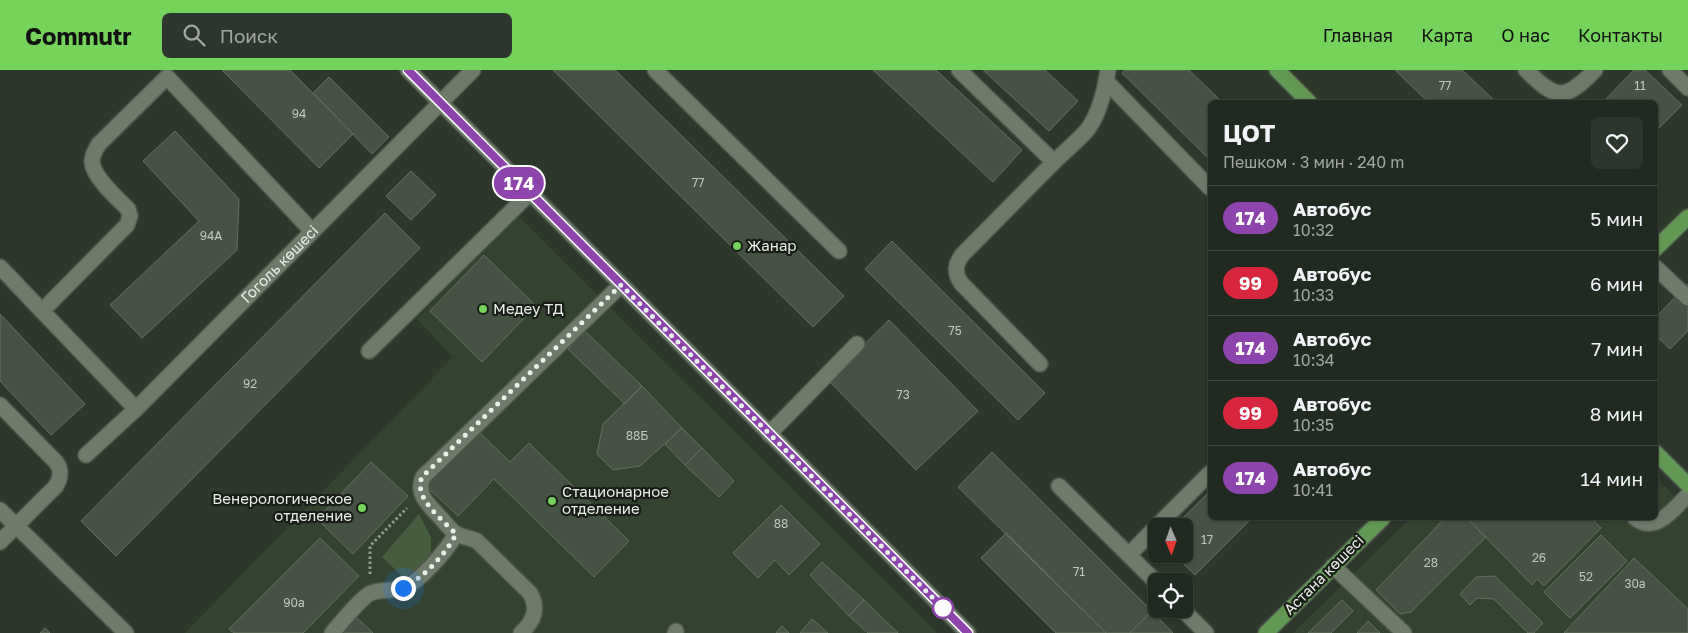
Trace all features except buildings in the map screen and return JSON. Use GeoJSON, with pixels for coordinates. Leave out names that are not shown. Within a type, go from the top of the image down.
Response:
{"type":"FeatureCollection","features":[{"type":"Feature","properties":{"kind":"main road"},"geometry":{"type":"LineString","coordinates":[[1277,70],[1307,100]]}},
{"type":"Feature","properties":{"kind":"main road"},"geometry":{"type":"LineString","coordinates":[[1658,246],[1688,217]]}},
{"type":"Feature","properties":{"kind":"main road"},"geometry":{"type":"LineString","coordinates":[[1658,455],[1688,485]]}},
{"type":"Feature","properties":{"kind":"main road","name":"Астана көшесі"},"geometry":{"type":"LineString","coordinates":[[1266,633],[1381,520]]}},
{"type":"Feature","properties":{"kind":"street"},"geometry":{"type":"LineString","coordinates":[[408,70],[968,633]]}},
{"type":"Feature","properties":{"kind":"street","name":"Гоголь көшесі"},"geometry":{"type":"LineString","coordinates":[[86,455],[136,409],[472,70]]}},
{"type":"Feature","properties":{"kind":"street"},"geometry":{"type":"LineString","coordinates":[[655,70],[839,251]]}},
{"type":"Feature","properties":{"kind":"street"},"geometry":{"type":"LineString","coordinates":[[959,70],[1054,162]]}},
{"type":"Feature","properties":{"kind":"street"},"geometry":{"type":"LineString","coordinates":[[1526,70],[1542,86],[1560,94],[1580,86],[1596,70]]}},
{"type":"Feature","properties":{"kind":"street"},"geometry":{"type":"LineString","coordinates":[[1670,70],[1688,88]]}},
{"type":"Feature","properties":{"kind":"street"},"geometry":{"type":"LineString","coordinates":[[42,311],[128,225],[130,216],[128,210],[98,176],[94,168],[92,161],[94,151],[164,73],[312,230]]}},
{"type":"Feature","properties":{"kind":"street"},"geometry":{"type":"LineString","coordinates":[[1040,364],[961,283],[956,276],[955,268],[963,254],[1087,130],[1095,116],[1107,76]]}},
{"type":"Feature","properties":{"kind":"street"},"geometry":{"type":"LineString","coordinates":[[1107,76],[1208,186]]}},
{"type":"Feature","properties":{"kind":"street"},"geometry":{"type":"LineString","coordinates":[[369,351],[530,193]]}},
{"type":"Feature","properties":{"kind":"street"},"geometry":{"type":"LineString","coordinates":[[0,267],[136,409]]}},
{"type":"Feature","properties":{"kind":"street"},"geometry":{"type":"LineString","coordinates":[[1658,270],[1688,298]]}},
{"type":"Feature","properties":{"kind":"street"},"geometry":{"type":"LineString","coordinates":[[521,633],[533,619],[534,601],[530,593],[478,542],[470,537],[456,534],[424,499],[420,487],[422,477],[621,285]]}},
{"type":"Feature","properties":{"kind":"street"},"geometry":{"type":"LineString","coordinates":[[769,434],[857,344]]}},
{"type":"Feature","properties":{"kind":"street"},"geometry":{"type":"LineString","coordinates":[[0,406],[56,462],[59,467],[60,479],[56,486],[0,542]]}},
{"type":"Feature","properties":{"kind":"street"},"geometry":{"type":"LineString","coordinates":[[1166,518],[1208,475]]}},
{"type":"Feature","properties":{"kind":"street"},"geometry":{"type":"LineString","coordinates":[[1059,486],[1148,574]]}},
{"type":"Feature","properties":{"kind":"street"},"geometry":{"type":"LineString","coordinates":[[1639,520],[1651,524],[1658,522],[1688,495]]}},
{"type":"Feature","properties":{"kind":"street"},"geometry":{"type":"LineString","coordinates":[[0,510],[126,633]]}},
{"type":"Feature","properties":{"kind":"street"},"geometry":{"type":"LineString","coordinates":[[332,633],[371,593],[391,591],[412,584],[443,553],[456,534]]}},
{"type":"Feature","properties":{"kind":"street"},"geometry":{"type":"LineString","coordinates":[[1129,555],[1148,536]]}},
{"type":"Feature","properties":{"kind":"street"},"geometry":{"type":"LineString","coordinates":[[1333,566],[1404,633]]}},
{"type":"Feature","properties":{"kind":"street"},"geometry":{"type":"LineString","coordinates":[[1191,618],[1206,633]]}},
{"type":"Feature","properties":{"kind":"path"},"geometry":{"type":"LineString","coordinates":[[371,593],[370,546],[421,493]]}},
{"type":"Feature","properties":{"kind":"shaded area"},"geometry":{"type":"Polygon","coordinates":[[[517,215],[937,633],[185,633],[453,357],[417,319],[517,215]]]}},
{"type":"Feature","properties":{"kind":"shaded area"},"geometry":{"type":"Polygon","coordinates":[[[1658,480],[1688,510],[1688,633],[1293,633],[1409,520],[1658,520],[1658,480]]]}},
{"type":"Feature","properties":{"kind":"shaded area"},"geometry":{"type":"Polygon","coordinates":[[[419,514],[431,537],[431,555],[406,580],[382,557],[419,514]]]}},
{"type":"Feature","properties":{"kind":"bus line","name":"174"},"geometry":{"type":"LineString","coordinates":[[408,70],[968,633]]}},
{"type":"Feature","properties":{"kind":"place","name":"Жанар"},"geometry":{"type":"Point","coordinates":[737,246]}},
{"type":"Feature","properties":{"kind":"place","name":"Медеу ТД"},"geometry":{"type":"Point","coordinates":[483,309]}},
{"type":"Feature","properties":{"kind":"place","name":"Стационарное отделение"},"geometry":{"type":"Point","coordinates":[552,501]}},
{"type":"Feature","properties":{"kind":"place","name":"Венерологическое отделение"},"geometry":{"type":"Point","coordinates":[362,508]}},
{"type":"Feature","properties":{"kind":"route"},"geometry":{"type":"LineString","coordinates":[[403,588],[412,584],[443,553],[451,544],[456,534],[424,499],[420,487],[422,477],[621,285],[943,608]]}}]}
